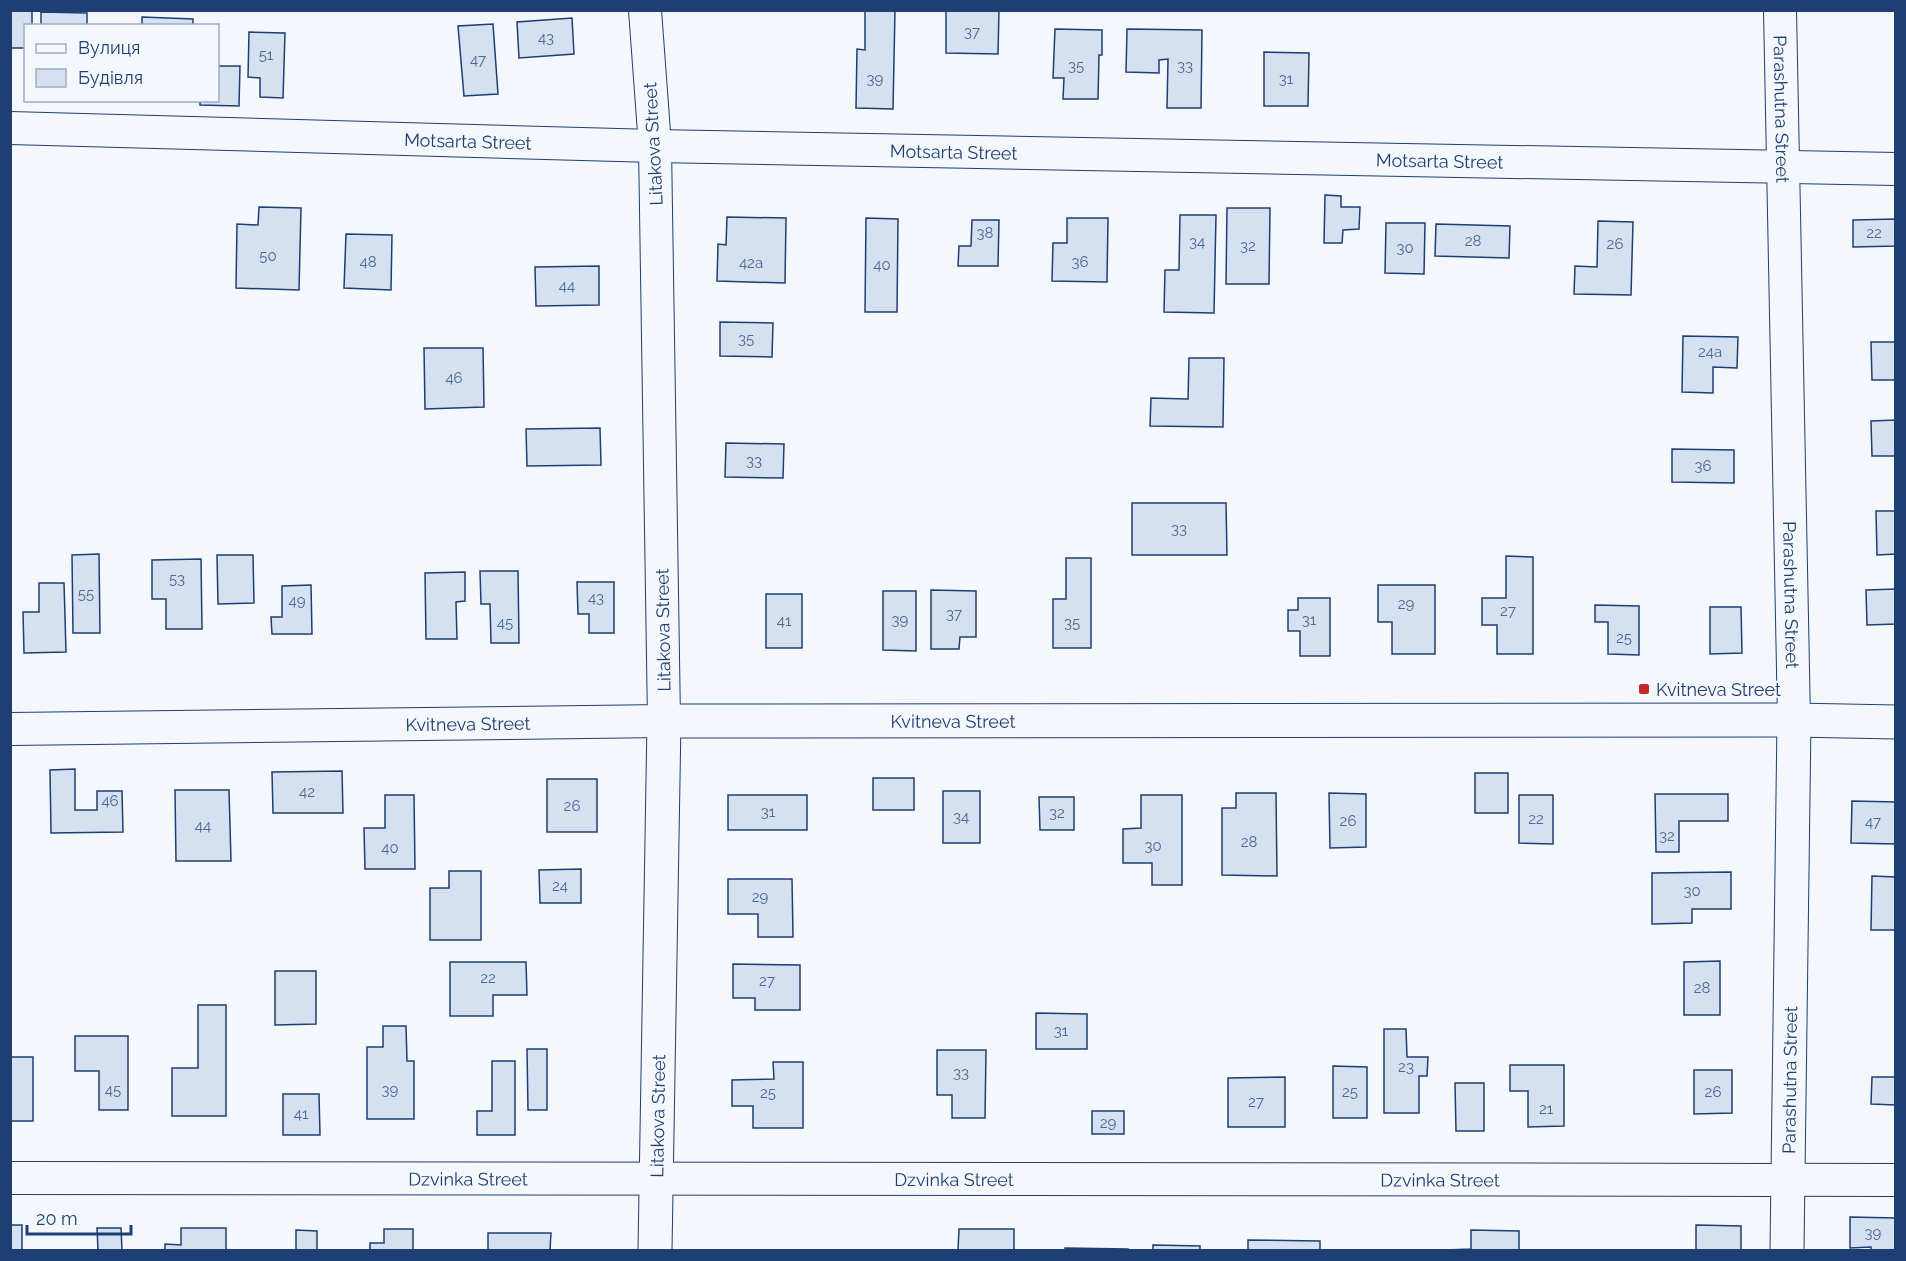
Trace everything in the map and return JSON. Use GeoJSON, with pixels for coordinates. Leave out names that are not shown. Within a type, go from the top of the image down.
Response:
{"type":"FeatureCollection","features":[{"type":"Feature","properties":{"kind":"main road","name":"Kvitneva Street"},"geometry":{"type":"LineString","coordinates":[[664,721],[1794,720],[1896,722]]}},
{"type":"Feature","properties":{"kind":"main road","name":"Parashutna Street"},"geometry":{"type":"LineString","coordinates":[[1786,1251],[1794,720]]}},
{"type":"Feature","properties":{"kind":"main road","name":"Litakova Street"},"geometry":{"type":"LineString","coordinates":[[655,1251],[664,721]]}},
{"type":"Feature","properties":{"kind":"street","name":"Litakova Street"},"geometry":{"type":"LineString","coordinates":[[645,10],[655,146],[664,721]]}},
{"type":"Feature","properties":{"kind":"street","name":"Parashutna Street"},"geometry":{"type":"LineString","coordinates":[[1780,10],[1794,720]]}},
{"type":"Feature","properties":{"kind":"street","name":"Motsarta Street"},"geometry":{"type":"LineString","coordinates":[[10,128],[655,146],[1896,169]]}},
{"type":"Feature","properties":{"kind":"street","name":"Kvitneva Street"},"geometry":{"type":"LineString","coordinates":[[10,729],[664,721]]}},
{"type":"Feature","properties":{"kind":"street","name":"Dzvinka Street"},"geometry":{"type":"LineString","coordinates":[[10,1179],[1896,1180]]}},
{"type":"Feature","properties":{"kind":"building"},"geometry":{"type":"Polygon","coordinates":[[[10,10],[32,10],[32,24],[24,24],[24,48],[10,48],[10,10]]]}},
{"type":"Feature","properties":{"kind":"building"},"geometry":{"type":"Polygon","coordinates":[[[865,10],[895,10],[893,109],[856,108],[857,49],[865,50],[865,10]]]}},
{"type":"Feature","properties":{"kind":"building"},"geometry":{"type":"Polygon","coordinates":[[[946,10],[999,10],[998,54],[946,53],[946,10]]]}},
{"type":"Feature","properties":{"kind":"building"},"geometry":{"type":"Polygon","coordinates":[[[41,12],[87,13],[87,24],[41,24],[41,12]]]}},
{"type":"Feature","properties":{"kind":"building"},"geometry":{"type":"Polygon","coordinates":[[[142,17],[193,19],[193,24],[142,24],[142,17]]]}},
{"type":"Feature","properties":{"kind":"building"},"geometry":{"type":"Polygon","coordinates":[[[572,18],[574,54],[519,58],[517,22],[572,18]]]}},
{"type":"Feature","properties":{"kind":"building"},"geometry":{"type":"Polygon","coordinates":[[[493,24],[498,94],[464,96],[458,26],[493,24]]]}},
{"type":"Feature","properties":{"kind":"building"},"geometry":{"type":"Polygon","coordinates":[[[1055,29],[1102,30],[1098,99],[1063,99],[1064,78],[1053,78],[1055,29]]]}},
{"type":"Feature","properties":{"kind":"building"},"geometry":{"type":"Polygon","coordinates":[[[1127,29],[1202,30],[1201,108],[1167,108],[1168,59],[1159,60],[1159,73],[1126,72],[1127,29]]]}},
{"type":"Feature","properties":{"kind":"building"},"geometry":{"type":"Polygon","coordinates":[[[249,32],[285,33],[283,98],[260,97],[260,78],[248,77],[249,32]]]}},
{"type":"Feature","properties":{"kind":"building"},"geometry":{"type":"Polygon","coordinates":[[[1264,52],[1309,53],[1308,106],[1264,106],[1264,52]]]}},
{"type":"Feature","properties":{"kind":"building"},"geometry":{"type":"Polygon","coordinates":[[[219,66],[240,66],[239,106],[200,105],[200,102],[219,102],[219,66]]]}},
{"type":"Feature","properties":{"kind":"building"},"geometry":{"type":"Polygon","coordinates":[[[1325,195],[1341,196],[1341,207],[1360,207],[1359,229],[1343,230],[1342,243],[1324,243],[1325,195]]]}},
{"type":"Feature","properties":{"kind":"building"},"geometry":{"type":"Polygon","coordinates":[[[259,207],[301,208],[299,290],[236,288],[237,224],[258,225],[259,207]]]}},
{"type":"Feature","properties":{"kind":"building"},"geometry":{"type":"Polygon","coordinates":[[[1227,208],[1270,208],[1269,284],[1226,284],[1227,208]]]}},
{"type":"Feature","properties":{"kind":"building"},"geometry":{"type":"Polygon","coordinates":[[[1180,215],[1216,215],[1214,313],[1164,312],[1165,270],[1179,270],[1180,215]]]}},
{"type":"Feature","properties":{"kind":"building"},"geometry":{"type":"Polygon","coordinates":[[[727,217],[786,218],[785,283],[717,281],[718,244],[726,245],[727,217]]]}},
{"type":"Feature","properties":{"kind":"building"},"geometry":{"type":"Polygon","coordinates":[[[866,218],[898,219],[897,312],[865,312],[866,218]]]}},
{"type":"Feature","properties":{"kind":"building"},"geometry":{"type":"Polygon","coordinates":[[[1067,218],[1108,218],[1107,282],[1052,281],[1053,243],[1067,243],[1067,218]]]}},
{"type":"Feature","properties":{"kind":"building"},"geometry":{"type":"Polygon","coordinates":[[[1896,219],[1896,246],[1853,247],[1853,220],[1896,219]]]}},
{"type":"Feature","properties":{"kind":"building"},"geometry":{"type":"Polygon","coordinates":[[[972,220],[999,220],[998,266],[958,266],[959,246],[971,246],[972,220]]]}},
{"type":"Feature","properties":{"kind":"building"},"geometry":{"type":"Polygon","coordinates":[[[1598,221],[1633,222],[1631,295],[1574,294],[1575,266],[1597,267],[1598,221]]]}},
{"type":"Feature","properties":{"kind":"building"},"geometry":{"type":"Polygon","coordinates":[[[1386,223],[1425,223],[1424,274],[1385,273],[1386,223]]]}},
{"type":"Feature","properties":{"kind":"building"},"geometry":{"type":"Polygon","coordinates":[[[1436,224],[1510,226],[1509,258],[1435,256],[1436,224]]]}},
{"type":"Feature","properties":{"kind":"building"},"geometry":{"type":"Polygon","coordinates":[[[346,234],[392,235],[391,290],[344,288],[346,234]]]}},
{"type":"Feature","properties":{"kind":"building"},"geometry":{"type":"Polygon","coordinates":[[[599,266],[599,305],[536,306],[535,267],[599,266]]]}},
{"type":"Feature","properties":{"kind":"building"},"geometry":{"type":"Polygon","coordinates":[[[720,322],[773,323],[772,357],[720,356],[720,322]]]}},
{"type":"Feature","properties":{"kind":"building"},"geometry":{"type":"Polygon","coordinates":[[[1683,336],[1738,337],[1737,368],[1713,367],[1713,393],[1682,392],[1683,336]]]}},
{"type":"Feature","properties":{"kind":"building"},"geometry":{"type":"Polygon","coordinates":[[[1871,342],[1896,342],[1896,380],[1872,380],[1871,342]]]}},
{"type":"Feature","properties":{"kind":"building"},"geometry":{"type":"Polygon","coordinates":[[[424,348],[483,348],[484,407],[425,409],[424,348]]]}},
{"type":"Feature","properties":{"kind":"building"},"geometry":{"type":"Polygon","coordinates":[[[1189,358],[1224,358],[1223,427],[1150,426],[1151,398],[1188,399],[1189,358]]]}},
{"type":"Feature","properties":{"kind":"building"},"geometry":{"type":"Polygon","coordinates":[[[1896,420],[1896,456],[1872,456],[1871,421],[1896,420]]]}},
{"type":"Feature","properties":{"kind":"building"},"geometry":{"type":"Polygon","coordinates":[[[600,428],[601,465],[527,466],[526,429],[600,428]]]}},
{"type":"Feature","properties":{"kind":"building"},"geometry":{"type":"Polygon","coordinates":[[[726,443],[784,444],[783,478],[725,477],[726,443]]]}},
{"type":"Feature","properties":{"kind":"building"},"geometry":{"type":"Polygon","coordinates":[[[1672,449],[1734,450],[1734,483],[1672,482],[1672,449]]]}},
{"type":"Feature","properties":{"kind":"building"},"geometry":{"type":"Polygon","coordinates":[[[1132,503],[1226,503],[1227,555],[1132,555],[1132,503]]]}},
{"type":"Feature","properties":{"kind":"building"},"geometry":{"type":"Polygon","coordinates":[[[1876,511],[1896,511],[1896,554],[1877,555],[1876,511]]]}},
{"type":"Feature","properties":{"kind":"building"},"geometry":{"type":"Polygon","coordinates":[[[99,554],[100,633],[73,633],[72,555],[99,554]]]}},
{"type":"Feature","properties":{"kind":"building"},"geometry":{"type":"Polygon","coordinates":[[[217,555],[253,555],[254,603],[218,604],[217,555]]]}},
{"type":"Feature","properties":{"kind":"building"},"geometry":{"type":"Polygon","coordinates":[[[1506,556],[1533,557],[1533,654],[1497,654],[1497,625],[1482,625],[1482,598],[1506,598],[1506,556]]]}},
{"type":"Feature","properties":{"kind":"building"},"geometry":{"type":"Polygon","coordinates":[[[1066,558],[1091,558],[1091,648],[1053,648],[1053,599],[1066,599],[1066,558]]]}},
{"type":"Feature","properties":{"kind":"building"},"geometry":{"type":"Polygon","coordinates":[[[201,559],[202,629],[166,629],[166,599],[152,599],[152,560],[201,559]]]}},
{"type":"Feature","properties":{"kind":"building"},"geometry":{"type":"Polygon","coordinates":[[[480,571],[518,571],[519,643],[491,643],[490,604],[481,604],[480,571]]]}},
{"type":"Feature","properties":{"kind":"building"},"geometry":{"type":"Polygon","coordinates":[[[465,572],[465,601],[456,602],[457,639],[426,639],[425,573],[465,572]]]}},
{"type":"Feature","properties":{"kind":"building"},"geometry":{"type":"Polygon","coordinates":[[[577,582],[614,582],[614,633],[589,633],[589,614],[578,614],[577,582]]]}},
{"type":"Feature","properties":{"kind":"building"},"geometry":{"type":"Polygon","coordinates":[[[39,583],[64,583],[66,652],[24,653],[23,612],[39,612],[39,583]]]}},
{"type":"Feature","properties":{"kind":"building"},"geometry":{"type":"Polygon","coordinates":[[[311,585],[312,634],[272,634],[271,617],[282,617],[282,586],[311,585]]]}},
{"type":"Feature","properties":{"kind":"building"},"geometry":{"type":"Polygon","coordinates":[[[1378,585],[1435,585],[1435,654],[1392,654],[1392,622],[1378,622],[1378,585]]]}},
{"type":"Feature","properties":{"kind":"building"},"geometry":{"type":"Polygon","coordinates":[[[1896,589],[1896,624],[1867,625],[1866,590],[1896,589]]]}},
{"type":"Feature","properties":{"kind":"building"},"geometry":{"type":"Polygon","coordinates":[[[931,590],[976,591],[976,637],[960,637],[959,649],[931,649],[931,590]]]}},
{"type":"Feature","properties":{"kind":"building"},"geometry":{"type":"Polygon","coordinates":[[[883,591],[916,591],[916,651],[883,650],[883,591]]]}},
{"type":"Feature","properties":{"kind":"building"},"geometry":{"type":"Polygon","coordinates":[[[766,594],[802,594],[802,648],[766,648],[766,594]]]}},
{"type":"Feature","properties":{"kind":"building"},"geometry":{"type":"Polygon","coordinates":[[[1298,598],[1330,598],[1330,656],[1300,656],[1300,631],[1288,631],[1288,610],[1298,610],[1298,598]]]}},
{"type":"Feature","properties":{"kind":"building"},"geometry":{"type":"Polygon","coordinates":[[[1595,605],[1639,606],[1639,655],[1608,654],[1608,622],[1595,622],[1595,605]]]}},
{"type":"Feature","properties":{"kind":"building"},"geometry":{"type":"Polygon","coordinates":[[[1710,607],[1741,607],[1742,653],[1710,654],[1710,607]]]}},
{"type":"Feature","properties":{"kind":"building"},"geometry":{"type":"Polygon","coordinates":[[[75,769],[75,810],[97,810],[97,791],[122,791],[123,832],[51,833],[50,770],[75,769]]]}},
{"type":"Feature","properties":{"kind":"building"},"geometry":{"type":"Polygon","coordinates":[[[342,771],[343,813],[273,813],[272,772],[342,771]]]}},
{"type":"Feature","properties":{"kind":"building"},"geometry":{"type":"Polygon","coordinates":[[[1475,773],[1508,773],[1508,813],[1475,813],[1475,773]]]}},
{"type":"Feature","properties":{"kind":"building"},"geometry":{"type":"Polygon","coordinates":[[[873,778],[914,778],[914,810],[873,810],[873,778]]]}},
{"type":"Feature","properties":{"kind":"building"},"geometry":{"type":"Polygon","coordinates":[[[547,779],[597,779],[597,832],[547,832],[547,779]]]}},
{"type":"Feature","properties":{"kind":"building"},"geometry":{"type":"Polygon","coordinates":[[[175,790],[229,790],[231,861],[176,861],[175,790]]]}},
{"type":"Feature","properties":{"kind":"building"},"geometry":{"type":"Polygon","coordinates":[[[943,791],[980,791],[980,843],[943,843],[943,791]]]}},
{"type":"Feature","properties":{"kind":"building"},"geometry":{"type":"Polygon","coordinates":[[[1236,793],[1276,793],[1277,876],[1222,875],[1222,808],[1236,808],[1236,793]]]}},
{"type":"Feature","properties":{"kind":"building"},"geometry":{"type":"Polygon","coordinates":[[[1329,793],[1366,794],[1366,847],[1330,848],[1329,793]]]}},
{"type":"Feature","properties":{"kind":"building"},"geometry":{"type":"Polygon","coordinates":[[[1655,794],[1728,794],[1728,821],[1679,821],[1679,852],[1656,852],[1655,794]]]}},
{"type":"Feature","properties":{"kind":"building"},"geometry":{"type":"Polygon","coordinates":[[[385,795],[414,795],[415,869],[365,869],[364,828],[385,828],[385,795]]]}},
{"type":"Feature","properties":{"kind":"building"},"geometry":{"type":"Polygon","coordinates":[[[728,795],[807,795],[807,830],[728,830],[728,795]]]}},
{"type":"Feature","properties":{"kind":"building"},"geometry":{"type":"Polygon","coordinates":[[[1141,795],[1182,795],[1182,885],[1152,885],[1152,863],[1123,863],[1123,829],[1141,828],[1141,795]]]}},
{"type":"Feature","properties":{"kind":"building"},"geometry":{"type":"Polygon","coordinates":[[[1519,795],[1553,795],[1553,844],[1519,843],[1519,795]]]}},
{"type":"Feature","properties":{"kind":"building"},"geometry":{"type":"Polygon","coordinates":[[[1039,797],[1074,797],[1074,830],[1040,830],[1039,797]]]}},
{"type":"Feature","properties":{"kind":"building"},"geometry":{"type":"Polygon","coordinates":[[[1852,801],[1896,802],[1896,844],[1851,843],[1852,801]]]}},
{"type":"Feature","properties":{"kind":"building"},"geometry":{"type":"Polygon","coordinates":[[[581,869],[581,903],[540,903],[539,870],[581,869]]]}},
{"type":"Feature","properties":{"kind":"building"},"geometry":{"type":"Polygon","coordinates":[[[449,871],[481,871],[481,940],[430,940],[430,888],[449,888],[449,871]]]}},
{"type":"Feature","properties":{"kind":"building"},"geometry":{"type":"Polygon","coordinates":[[[1731,872],[1731,909],[1692,909],[1692,923],[1652,924],[1652,873],[1731,872]]]}},
{"type":"Feature","properties":{"kind":"building"},"geometry":{"type":"Polygon","coordinates":[[[1872,876],[1896,877],[1896,930],[1871,930],[1872,876]]]}},
{"type":"Feature","properties":{"kind":"building"},"geometry":{"type":"Polygon","coordinates":[[[728,879],[792,879],[793,937],[758,937],[758,914],[728,914],[728,879]]]}},
{"type":"Feature","properties":{"kind":"building"},"geometry":{"type":"Polygon","coordinates":[[[1720,961],[1720,1015],[1684,1015],[1684,962],[1720,961]]]}},
{"type":"Feature","properties":{"kind":"building"},"geometry":{"type":"Polygon","coordinates":[[[450,962],[526,962],[527,995],[493,995],[493,1016],[450,1016],[450,962]]]}},
{"type":"Feature","properties":{"kind":"building"},"geometry":{"type":"Polygon","coordinates":[[[733,964],[800,965],[800,1010],[755,1010],[755,998],[733,998],[733,964]]]}},
{"type":"Feature","properties":{"kind":"building"},"geometry":{"type":"Polygon","coordinates":[[[275,971],[316,971],[316,1024],[275,1025],[275,971]]]}},
{"type":"Feature","properties":{"kind":"building"},"geometry":{"type":"Polygon","coordinates":[[[198,1005],[226,1005],[226,1116],[172,1116],[172,1068],[198,1068],[198,1005]]]}},
{"type":"Feature","properties":{"kind":"building"},"geometry":{"type":"Polygon","coordinates":[[[1036,1013],[1087,1014],[1087,1049],[1036,1049],[1036,1013]]]}},
{"type":"Feature","properties":{"kind":"building"},"geometry":{"type":"Polygon","coordinates":[[[383,1026],[406,1026],[407,1061],[414,1061],[414,1119],[367,1119],[367,1047],[383,1047],[383,1026]]]}},
{"type":"Feature","properties":{"kind":"building"},"geometry":{"type":"Polygon","coordinates":[[[1384,1029],[1406,1029],[1407,1057],[1428,1057],[1427,1076],[1419,1076],[1419,1113],[1384,1113],[1384,1029]]]}},
{"type":"Feature","properties":{"kind":"building"},"geometry":{"type":"Polygon","coordinates":[[[75,1036],[128,1036],[128,1110],[99,1110],[99,1071],[75,1071],[75,1036]]]}},
{"type":"Feature","properties":{"kind":"building"},"geometry":{"type":"Polygon","coordinates":[[[527,1049],[547,1049],[547,1110],[528,1110],[527,1049]]]}},
{"type":"Feature","properties":{"kind":"building"},"geometry":{"type":"Polygon","coordinates":[[[937,1050],[986,1050],[985,1118],[952,1118],[952,1095],[937,1095],[937,1050]]]}},
{"type":"Feature","properties":{"kind":"building"},"geometry":{"type":"Polygon","coordinates":[[[10,1057],[33,1057],[33,1121],[10,1121],[10,1057]]]}},
{"type":"Feature","properties":{"kind":"building"},"geometry":{"type":"Polygon","coordinates":[[[492,1061],[515,1061],[515,1135],[477,1135],[477,1111],[492,1111],[492,1061]]]}},
{"type":"Feature","properties":{"kind":"building"},"geometry":{"type":"Polygon","coordinates":[[[773,1062],[803,1062],[803,1128],[753,1128],[753,1106],[732,1106],[732,1080],[774,1079],[773,1062]]]}},
{"type":"Feature","properties":{"kind":"building"},"geometry":{"type":"Polygon","coordinates":[[[1510,1065],[1564,1065],[1564,1126],[1528,1127],[1528,1091],[1510,1091],[1510,1065]]]}},
{"type":"Feature","properties":{"kind":"building"},"geometry":{"type":"Polygon","coordinates":[[[1333,1066],[1367,1067],[1367,1118],[1333,1118],[1333,1066]]]}},
{"type":"Feature","properties":{"kind":"building"},"geometry":{"type":"Polygon","coordinates":[[[1694,1070],[1732,1070],[1732,1113],[1694,1114],[1694,1070]]]}},
{"type":"Feature","properties":{"kind":"building"},"geometry":{"type":"Polygon","coordinates":[[[1285,1077],[1285,1127],[1228,1127],[1228,1078],[1285,1077]]]}},
{"type":"Feature","properties":{"kind":"building"},"geometry":{"type":"Polygon","coordinates":[[[1872,1077],[1896,1077],[1896,1105],[1871,1104],[1872,1077]]]}},
{"type":"Feature","properties":{"kind":"building"},"geometry":{"type":"Polygon","coordinates":[[[1455,1083],[1484,1083],[1484,1131],[1456,1131],[1455,1083]]]}},
{"type":"Feature","properties":{"kind":"building"},"geometry":{"type":"Polygon","coordinates":[[[283,1094],[319,1094],[320,1135],[283,1135],[283,1094]]]}},
{"type":"Feature","properties":{"kind":"building"},"geometry":{"type":"Polygon","coordinates":[[[1092,1111],[1124,1111],[1124,1134],[1092,1134],[1092,1111]]]}},
{"type":"Feature","properties":{"kind":"building"},"geometry":{"type":"Polygon","coordinates":[[[1850,1217],[1896,1218],[1896,1250],[1871,1250],[1871,1247],[1850,1248],[1850,1217]]]}},
{"type":"Feature","properties":{"kind":"building"},"geometry":{"type":"Polygon","coordinates":[[[10,1225],[22,1225],[22,1250],[10,1250],[10,1225]]]}},
{"type":"Feature","properties":{"kind":"building"},"geometry":{"type":"Polygon","coordinates":[[[1696,1225],[1741,1226],[1741,1250],[1696,1250],[1696,1225]]]}},
{"type":"Feature","properties":{"kind":"building"},"geometry":{"type":"Polygon","coordinates":[[[97,1228],[121,1228],[122,1250],[98,1250],[97,1228]]]}},
{"type":"Feature","properties":{"kind":"building"},"geometry":{"type":"Polygon","coordinates":[[[181,1228],[226,1228],[226,1250],[165,1250],[165,1244],[181,1245],[181,1228]]]}},
{"type":"Feature","properties":{"kind":"building"},"geometry":{"type":"Polygon","coordinates":[[[384,1229],[413,1229],[413,1250],[370,1250],[370,1243],[384,1243],[384,1229]]]}},
{"type":"Feature","properties":{"kind":"building"},"geometry":{"type":"Polygon","coordinates":[[[959,1229],[1014,1229],[1014,1250],[958,1250],[959,1229]]]}},
{"type":"Feature","properties":{"kind":"building"},"geometry":{"type":"Polygon","coordinates":[[[296,1230],[317,1231],[317,1250],[296,1250],[296,1230]]]}},
{"type":"Feature","properties":{"kind":"building"},"geometry":{"type":"Polygon","coordinates":[[[1471,1230],[1519,1231],[1519,1250],[1445,1250],[1471,1249],[1471,1230]]]}},
{"type":"Feature","properties":{"kind":"building"},"geometry":{"type":"Polygon","coordinates":[[[488,1233],[551,1233],[550,1250],[488,1250],[488,1233]]]}},
{"type":"Feature","properties":{"kind":"building"},"geometry":{"type":"Polygon","coordinates":[[[1248,1240],[1320,1241],[1320,1250],[1248,1250],[1248,1240]]]}},
{"type":"Feature","properties":{"kind":"building"},"geometry":{"type":"Polygon","coordinates":[[[1153,1245],[1200,1246],[1200,1250],[1153,1250],[1153,1245]]]}},
{"type":"Feature","properties":{"kind":"building"},"geometry":{"type":"Polygon","coordinates":[[[1065,1248],[1128,1249],[1128,1250],[1065,1250],[1065,1248]]]}},
{"type":"Feature","properties":{"kind":"place","name":"Kvitneva Street"},"geometry":{"type":"Point","coordinates":[1644,689]}}]}
